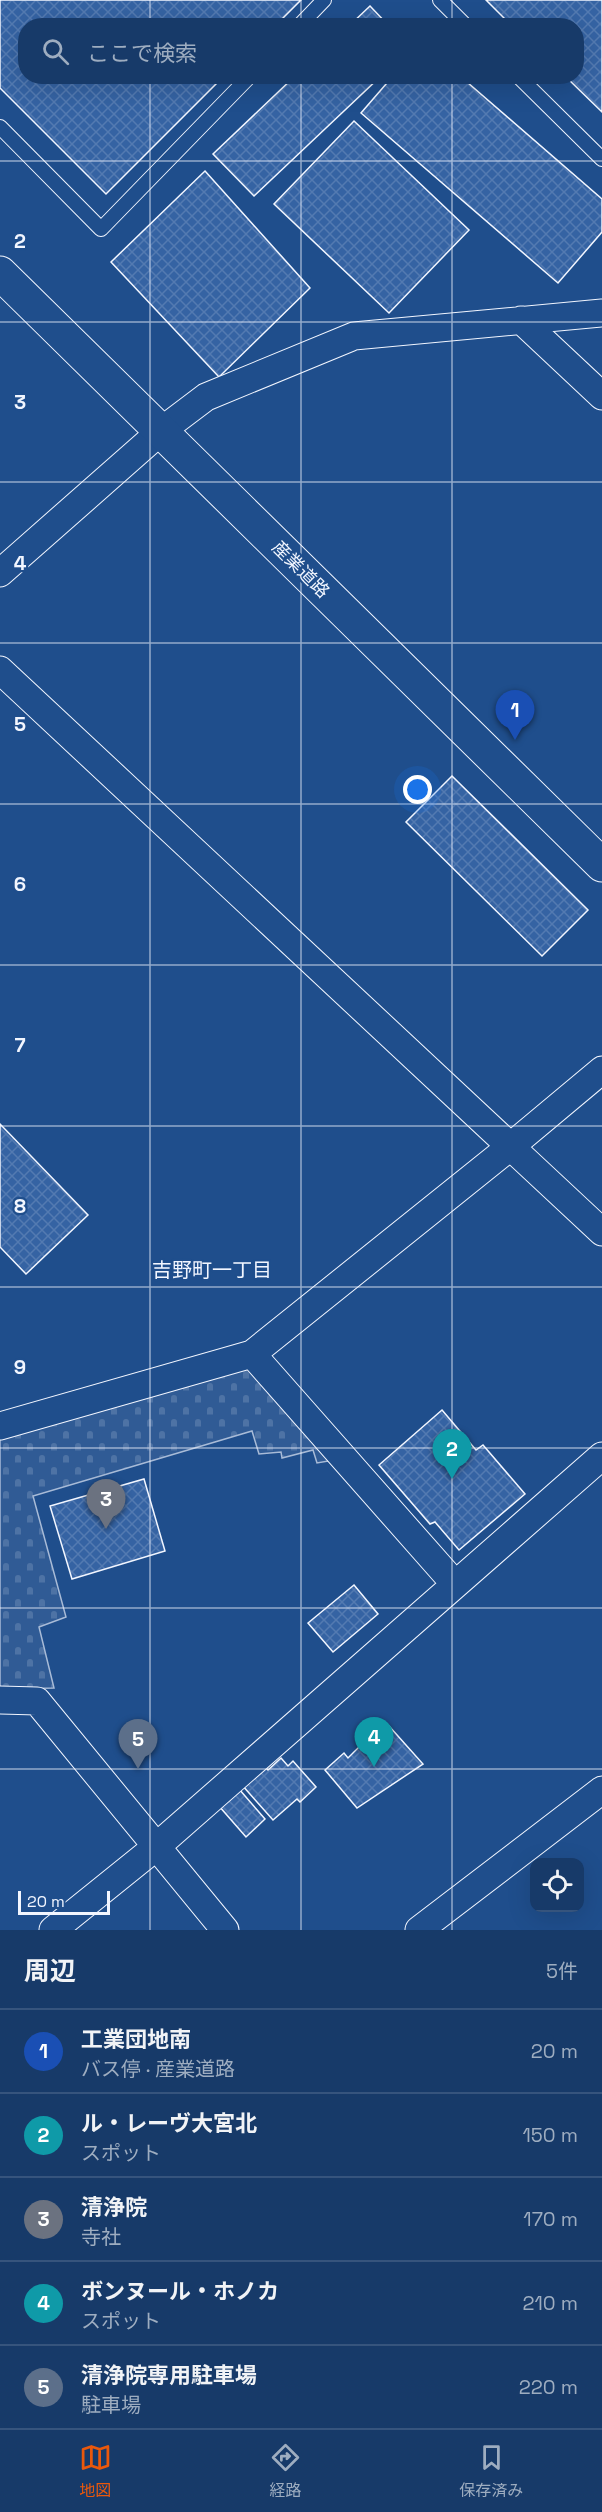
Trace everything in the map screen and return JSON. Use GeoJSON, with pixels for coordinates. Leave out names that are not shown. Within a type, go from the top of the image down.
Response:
{"type":"FeatureCollection","features":[{"type":"Feature","properties":{"kind":"main road","name":"産業道路"},"geometry":{"type":"LineString","coordinates":[[4,277],[602,865]]}},
{"type":"Feature","properties":{"kind":"street"},"geometry":{"type":"LineString","coordinates":[[0,573],[161,431],[206,397],[354,336],[602,313]]}},
{"type":"Feature","properties":{"kind":"street"},"geometry":{"type":"LineString","coordinates":[[521,320],[602,396]]}},
{"type":"Feature","properties":{"kind":"street"},"geometry":{"type":"LineString","coordinates":[[0,670],[602,1232]]}},
{"type":"Feature","properties":{"kind":"street"},"geometry":{"type":"LineString","coordinates":[[0,1426],[252,1354],[510,1147],[602,1070]]}},
{"type":"Feature","properties":{"kind":"street"},"geometry":{"type":"LineString","coordinates":[[252,1354],[455,1584]]}},
{"type":"Feature","properties":{"kind":"street"},"geometry":{"type":"LineString","coordinates":[[53,1930],[156,1847],[602,1456]]}},
{"type":"Feature","properties":{"kind":"street"},"geometry":{"type":"LineString","coordinates":[[0,1700],[37,1701],[225,1930]]}},
{"type":"Feature","properties":{"kind":"street"},"geometry":{"type":"LineString","coordinates":[[420,1930],[602,1790]]}},
{"type":"Feature","properties":{"kind":"lane"},"geometry":{"type":"LineString","coordinates":[[307,18],[324,0]]}},
{"type":"Feature","properties":{"kind":"lane"},"geometry":{"type":"LineString","coordinates":[[440,0],[458,18]]}},
{"type":"Feature","properties":{"kind":"lane"},"geometry":{"type":"LineString","coordinates":[[0,127],[101,229],[242,84]]}},
{"type":"Feature","properties":{"kind":"lane"},"geometry":{"type":"LineString","coordinates":[[526,84],[602,159]]}},
{"type":"Feature","properties":{"kind":"green space"},"geometry":{"type":"Polygon","coordinates":[[[255,1363],[340,1459],[317,1463],[313,1450],[282,1458],[281,1452],[259,1454],[252,1431],[33,1496],[66,1617],[39,1627],[54,1688],[0,1689],[0,1433],[255,1363]]]}},
{"type":"Feature","properties":{"kind":"building"},"geometry":{"type":"Polygon","coordinates":[[[0,0],[301,0],[283,18],[18,18],[18,84],[216,84],[106,194],[0,88],[0,0]]]}},
{"type":"Feature","properties":{"kind":"building"},"geometry":{"type":"Polygon","coordinates":[[[486,0],[602,0],[602,112],[573,84],[584,84],[584,18],[504,18],[486,0]]]}},
{"type":"Feature","properties":{"kind":"building"},"geometry":{"type":"Polygon","coordinates":[[[370,6],[381,18],[357,18],[370,6]]]}},
{"type":"Feature","properties":{"kind":"building"},"geometry":{"type":"Polygon","coordinates":[[[287,84],[373,84],[254,196],[213,154],[287,84]]]}},
{"type":"Feature","properties":{"kind":"building"},"geometry":{"type":"Polygon","coordinates":[[[386,84],[469,84],[602,199],[602,232],[558,283],[361,113],[386,84]]]}},
{"type":"Feature","properties":{"kind":"building"},"geometry":{"type":"Polygon","coordinates":[[[354,121],[469,230],[389,313],[274,204],[354,121]]]}},
{"type":"Feature","properties":{"kind":"building"},"geometry":{"type":"Polygon","coordinates":[[[205,171],[310,288],[219,377],[111,262],[205,171]]]}},
{"type":"Feature","properties":{"kind":"building"},"geometry":{"type":"Polygon","coordinates":[[[452,776],[588,910],[542,956],[406,822],[452,776]]]}},
{"type":"Feature","properties":{"kind":"building"},"geometry":{"type":"Polygon","coordinates":[[[0,1124],[88,1215],[26,1274],[0,1247],[0,1124]]]}},
{"type":"Feature","properties":{"kind":"building"},"geometry":{"type":"Polygon","coordinates":[[[442,1410],[476,1450],[483,1445],[525,1494],[459,1550],[435,1522],[430,1524],[379,1465],[442,1410]]]}},
{"type":"Feature","properties":{"kind":"building"},"geometry":{"type":"Polygon","coordinates":[[[144,1479],[165,1551],[72,1579],[50,1506],[144,1479]]]}},
{"type":"Feature","properties":{"kind":"building"},"geometry":{"type":"Polygon","coordinates":[[[354,1585],[378,1614],[333,1652],[308,1623],[354,1585]]]}},
{"type":"Feature","properties":{"kind":"building"},"geometry":{"type":"Polygon","coordinates":[[[389,1726],[423,1764],[357,1808],[325,1770],[344,1753],[348,1758],[367,1739],[371,1744],[389,1726]]]}},
{"type":"Feature","properties":{"kind":"building"},"geometry":{"type":"Polygon","coordinates":[[[281,1758],[288,1766],[293,1761],[316,1787],[300,1802],[297,1799],[273,1820],[242,1785],[264,1766],[268,1770],[281,1758]]]}},
{"type":"Feature","properties":{"kind":"building"},"geometry":{"type":"Polygon","coordinates":[[[239,1789],[265,1819],[246,1837],[219,1806],[239,1789]]]}},
{"type":"Feature","properties":{"kind":"place","name":"工業団地南"},"geometry":{"type":"Point","coordinates":[515,740]}},
{"type":"Feature","properties":{"kind":"place","name":"ル・レーヴ大宮北"},"geometry":{"type":"Point","coordinates":[452,1479]}},
{"type":"Feature","properties":{"kind":"place","name":"清浄院"},"geometry":{"type":"Point","coordinates":[106,1529]}},
{"type":"Feature","properties":{"kind":"place","name":"ボンヌール・ホノカ"},"geometry":{"type":"Point","coordinates":[374,1767]}},
{"type":"Feature","properties":{"kind":"place","name":"清浄院専用駐車場"},"geometry":{"type":"Point","coordinates":[138,1769]}},
{"type":"Feature","properties":{"kind":"district","name":"吉野町一丁目"},"geometry":{"type":"Point","coordinates":[212,1270]}}]}
